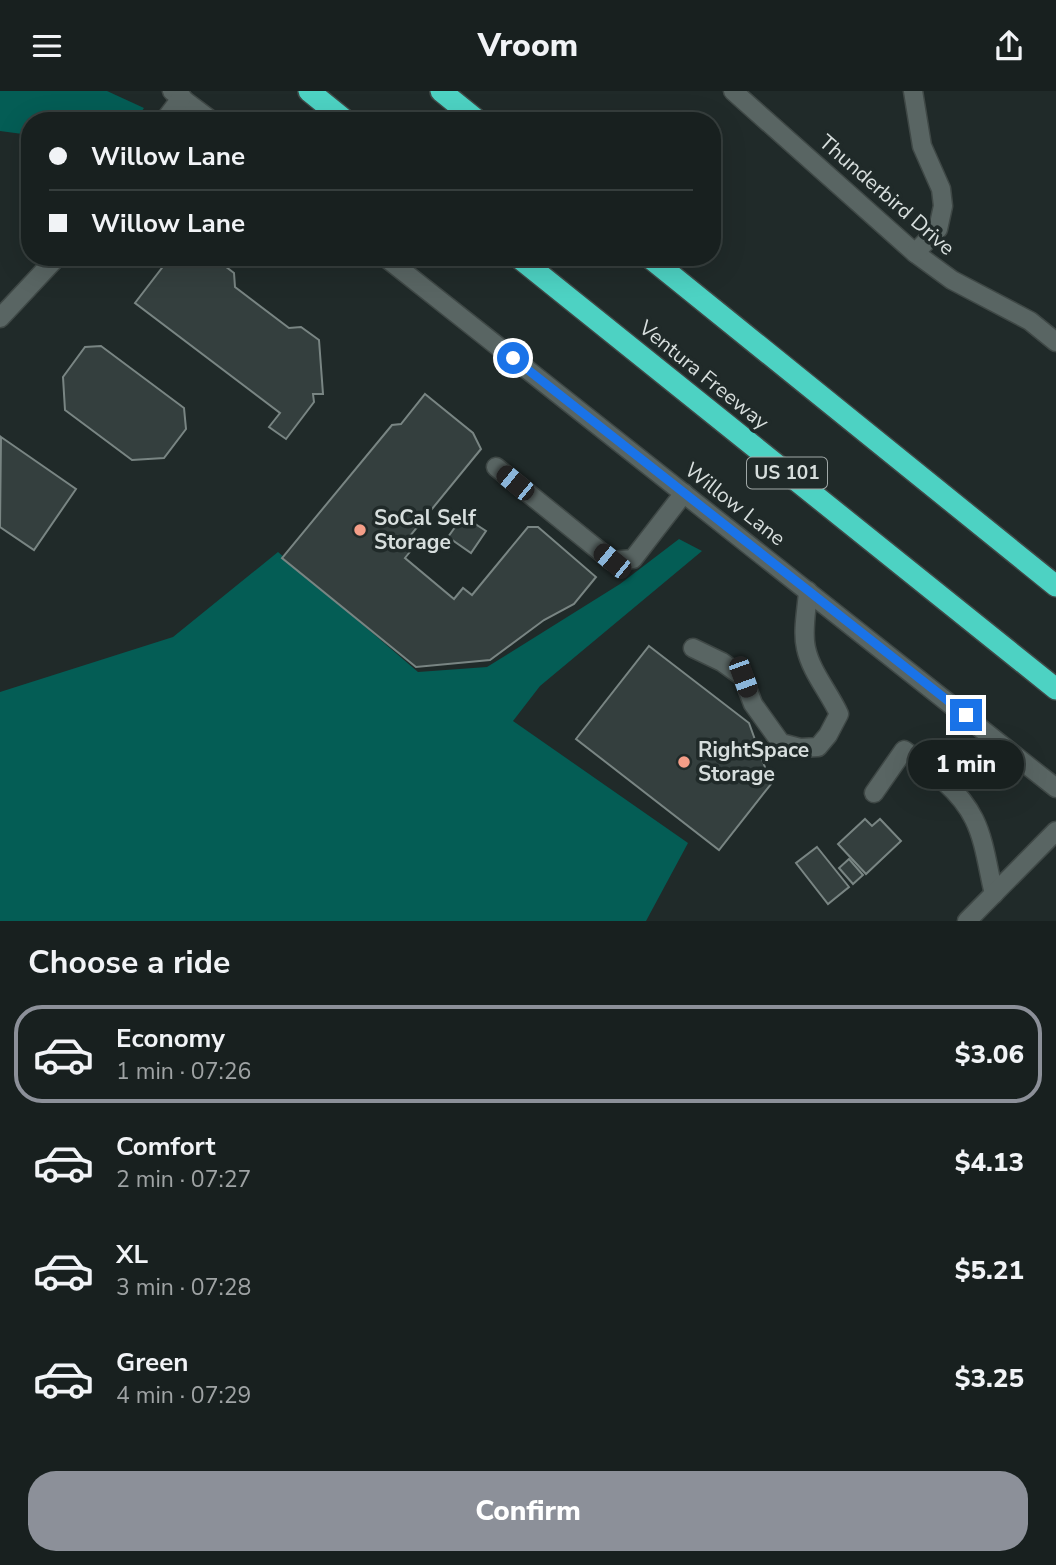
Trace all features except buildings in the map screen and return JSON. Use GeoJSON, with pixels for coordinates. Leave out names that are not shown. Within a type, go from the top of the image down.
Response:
{"type":"FeatureCollection","features":[{"type":"Feature","properties":{"kind":"highway"},"geometry":{"type":"LineString","coordinates":[[309,91],[335,112]]}},
{"type":"Feature","properties":{"kind":"highway"},"geometry":{"type":"LineString","coordinates":[[441,91],[467,112]]}},
{"type":"Feature","properties":{"kind":"highway","name":"Ventura Freeway"},"geometry":{"type":"LineString","coordinates":[[529,266],[1056,689]]}},
{"type":"Feature","properties":{"kind":"highway"},"geometry":{"type":"LineString","coordinates":[[660,266],[1056,586]]}},
{"type":"Feature","properties":{"kind":"street"},"geometry":{"type":"LineString","coordinates":[[913,91],[922,146],[941,189],[943,206],[938,229],[915,253]]}},
{"type":"Feature","properties":{"kind":"street","name":"Thunderbird Drive"},"geometry":{"type":"LineString","coordinates":[[735,92],[915,253],[953,280],[1030,321],[1056,342]]}},
{"type":"Feature","properties":{"kind":"street"},"geometry":{"type":"LineString","coordinates":[[168,112],[177,94],[200,112]]}},
{"type":"Feature","properties":{"kind":"street"},"geometry":{"type":"LineString","coordinates":[[0,318],[49,266]]}},
{"type":"Feature","properties":{"kind":"street","name":"Willow Lane"},"geometry":{"type":"LineString","coordinates":[[396,266],[1056,788]]}},
{"type":"Feature","properties":{"kind":"street"},"geometry":{"type":"LineString","coordinates":[[496,467],[612,561],[633,559],[684,493]]}},
{"type":"Feature","properties":{"kind":"street"},"geometry":{"type":"LineString","coordinates":[[693,648],[722,662],[743,677],[753,704],[781,743],[800,748],[818,747],[839,714],[829,691],[814,671],[806,647],[808,591]]}},
{"type":"Feature","properties":{"kind":"street"},"geometry":{"type":"LineString","coordinates":[[874,793],[904,750],[945,783],[964,802],[976,821],[994,894]]}},
{"type":"Feature","properties":{"kind":"street"},"geometry":{"type":"LineString","coordinates":[[967,921],[1056,831]]}},
{"type":"Feature","properties":{"kind":"green space"},"geometry":{"type":"Polygon","coordinates":[[[0,91],[107,91],[144,108],[141,112],[21,112],[21,134],[0,131],[0,91]]]}},
{"type":"Feature","properties":{"kind":"green space"},"geometry":{"type":"Polygon","coordinates":[[[679,539],[702,551],[540,686],[513,721],[688,843],[646,921],[0,921],[0,692],[173,637],[278,552],[418,672],[487,667],[620,584],[679,539]]]}},
{"type":"Feature","properties":{"kind":"place","name":"SoCal Self Storage"},"geometry":{"type":"Point","coordinates":[360,530]}},
{"type":"Feature","properties":{"kind":"place","name":"RightSpace Storage"},"geometry":{"type":"Point","coordinates":[684,762]}},
{"type":"Feature","properties":{"kind":"route"},"geometry":{"type":"LineString","coordinates":[[513,358],[966,715]]}}]}
